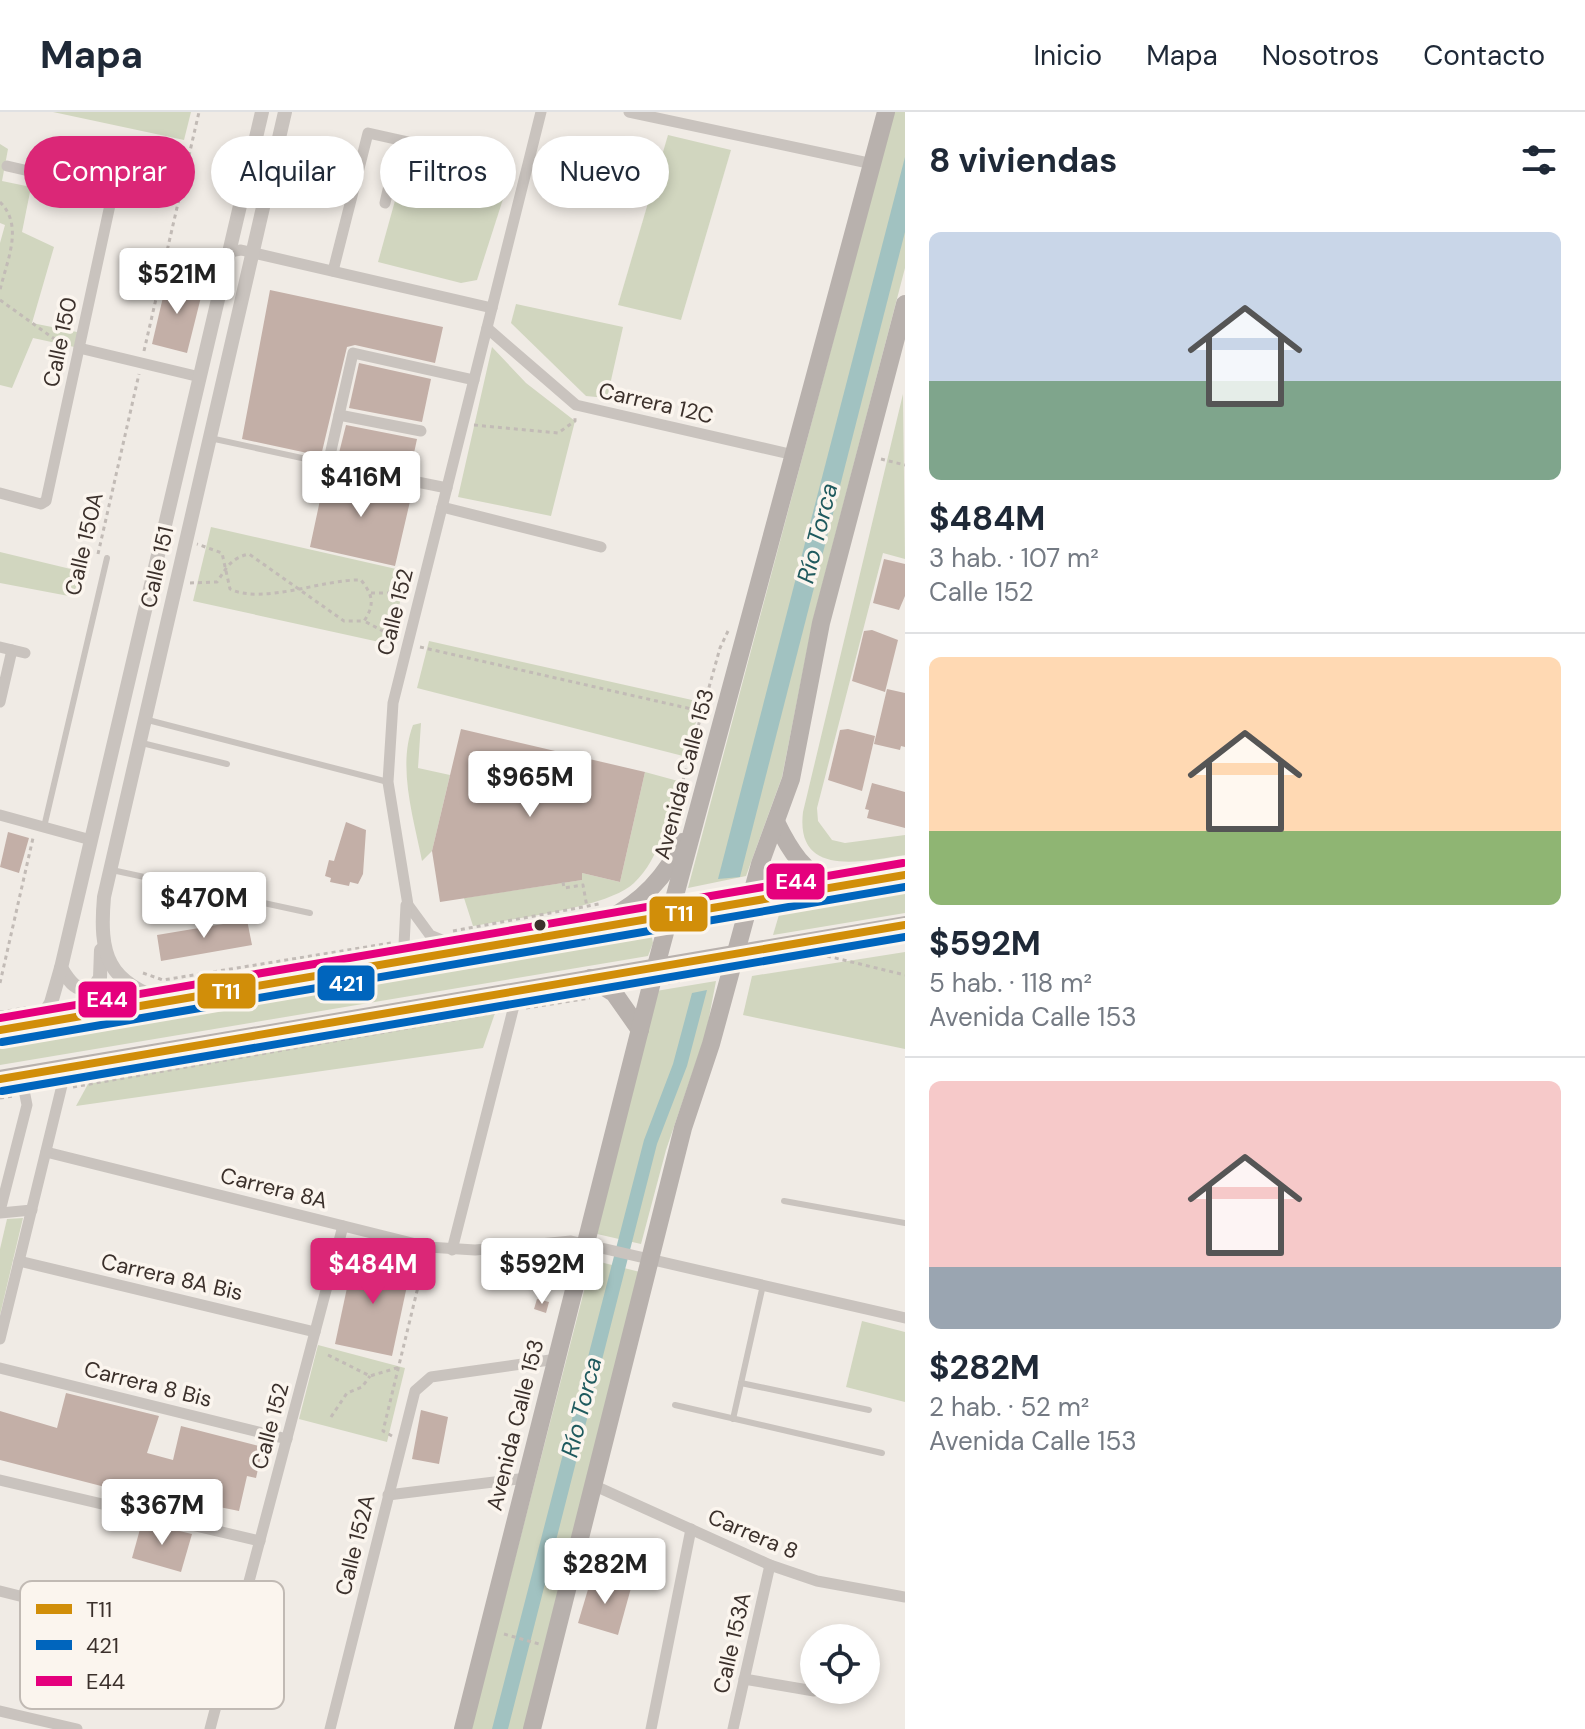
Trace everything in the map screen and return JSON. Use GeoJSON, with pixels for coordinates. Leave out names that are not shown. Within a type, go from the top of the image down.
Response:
{"type":"FeatureCollection","features":[{"type":"Feature","properties":{"kind":"main road","name":"Avenida Calle 153"},"geometry":{"type":"LineString","coordinates":[[458,1728],[527,1478],[656,966],[886,112]]}},
{"type":"Feature","properties":{"kind":"main road"},"geometry":{"type":"LineString","coordinates":[[532,1729],[593,1485],[643,1258],[683,1128],[743,902],[791,779],[821,623],[905,304]]}},
{"type":"Feature","properties":{"kind":"main road"},"geometry":{"type":"LineString","coordinates":[[591,928],[629,908],[653,887],[670,866],[701,803]]}},
{"type":"Feature","properties":{"kind":"main road"},"geometry":{"type":"LineString","coordinates":[[776,822],[801,864],[818,879],[834,886]]}},
{"type":"Feature","properties":{"kind":"main road"},"geometry":{"type":"LineString","coordinates":[[0,1030],[34,1016],[167,1002],[472,947],[905,875]]}},
{"type":"Feature","properties":{"kind":"main road"},"geometry":{"type":"LineString","coordinates":[[8,1078],[905,925]]}},
{"type":"Feature","properties":{"kind":"main road"},"geometry":{"type":"LineString","coordinates":[[590,978],[614,993],[640,1030]]}},
{"type":"Feature","properties":{"kind":"street","name":"Calle 151"},"geometry":{"type":"LineString","coordinates":[[256,136],[262,112]]}},
{"type":"Feature","properties":{"kind":"street","name":"Calle 151"},"geometry":{"type":"LineString","coordinates":[[279,136],[285,112]]}},
{"type":"Feature","properties":{"kind":"street","name":"Calle 152"},"geometry":{"type":"LineString","coordinates":[[472,947],[443,943],[430,935],[414,916],[406,892],[388,782],[393,703],[541,112]]}},
{"type":"Feature","properties":{"kind":"street"},"geometry":{"type":"LineString","coordinates":[[629,112],[873,164]]}},
{"type":"Feature","properties":{"kind":"street"},"geometry":{"type":"LineString","coordinates":[[333,271],[368,133],[382,136]]}},
{"type":"Feature","properties":{"kind":"street"},"geometry":{"type":"LineString","coordinates":[[7,166],[24,170]]}},
{"type":"Feature","properties":{"kind":"street","name":"Calle 150"},"geometry":{"type":"LineString","coordinates":[[0,493],[41,504],[46,501],[109,208]]}},
{"type":"Feature","properties":{"kind":"street","name":"Calle 151"},"geometry":{"type":"LineString","coordinates":[[34,1016],[51,1003],[61,968],[239,208]]}},
{"type":"Feature","properties":{"kind":"street","name":"Calle 151"},"geometry":{"type":"LineString","coordinates":[[167,1002],[147,995],[119,977],[106,956],[102,932],[109,869],[263,208]]}},
{"type":"Feature","properties":{"kind":"street"},"geometry":{"type":"LineString","coordinates":[[229,252],[254,253],[492,308]]}},
{"type":"Feature","properties":{"kind":"street","name":"Carrera 12C"},"geometry":{"type":"LineString","coordinates":[[487,328],[576,405],[794,455]]}},
{"type":"Feature","properties":{"kind":"street"},"geometry":{"type":"LineString","coordinates":[[79,348],[200,377]]}},
{"type":"Feature","properties":{"kind":"street"},"geometry":{"type":"LineString","coordinates":[[447,488],[328,464],[353,353],[474,380]]}},
{"type":"Feature","properties":{"kind":"street"},"geometry":{"type":"LineString","coordinates":[[339,415],[421,431]]}},
{"type":"Feature","properties":{"kind":"street"},"geometry":{"type":"LineString","coordinates":[[442,507],[601,547]]}},
{"type":"Feature","properties":{"kind":"street"},"geometry":{"type":"LineString","coordinates":[[0,702],[6,648],[25,653]]}},
{"type":"Feature","properties":{"kind":"street"},"geometry":{"type":"LineString","coordinates":[[0,815],[91,840]]}},
{"type":"Feature","properties":{"kind":"street","name":"Calle 152"},"geometry":{"type":"LineString","coordinates":[[388,962],[404,945],[406,892]]}},
{"type":"Feature","properties":{"kind":"street"},"geometry":{"type":"LineString","coordinates":[[61,968],[74,986],[82,990],[98,984],[102,932]]}},
{"type":"Feature","properties":{"kind":"street"},"geometry":{"type":"LineString","coordinates":[[452,1250],[518,990]]}},
{"type":"Feature","properties":{"kind":"street"},"geometry":{"type":"LineString","coordinates":[[0,1339],[66,1069]]}},
{"type":"Feature","properties":{"kind":"street"},"geometry":{"type":"LineString","coordinates":[[8,1078],[23,1085],[27,1105],[0,1212],[32,1210]]}},
{"type":"Feature","properties":{"kind":"street","name":"Carrera 8A"},"geometry":{"type":"LineString","coordinates":[[46,1152],[428,1247],[452,1250],[542,1241],[586,1244],[905,1318]]}},
{"type":"Feature","properties":{"kind":"street","name":"Calle 152"},"geometry":{"type":"LineString","coordinates":[[249,1581],[343,1226]]}},
{"type":"Feature","properties":{"kind":"street"},"geometry":{"type":"LineString","coordinates":[[542,1241],[564,1249],[579,1268]]}},
{"type":"Feature","properties":{"kind":"street","name":"Carrera 8A Bis"},"geometry":{"type":"LineString","coordinates":[[19,1261],[315,1332]]}},
{"type":"Feature","properties":{"kind":"street","name":"Calle 152A"},"geometry":{"type":"LineString","coordinates":[[330,1729],[415,1391],[431,1377],[557,1359]]}},
{"type":"Feature","properties":{"kind":"street","name":"Carrera 8 Bis"},"geometry":{"type":"LineString","coordinates":[[0,1368],[287,1439]]}},
{"type":"Feature","properties":{"kind":"street"},"geometry":{"type":"LineString","coordinates":[[388,1495],[527,1478]]}},
{"type":"Feature","properties":{"kind":"street"},"geometry":{"type":"LineString","coordinates":[[0,1480],[260,1541]]}},
{"type":"Feature","properties":{"kind":"street","name":"Carrera 8"},"geometry":{"type":"LineString","coordinates":[[593,1485],[770,1565],[817,1581],[905,1597]]}},
{"type":"Feature","properties":{"kind":"street"},"geometry":{"type":"LineString","coordinates":[[651,1729],[691,1529]]}},
{"type":"Feature","properties":{"kind":"street","name":"Calle 153A"},"geometry":{"type":"LineString","coordinates":[[733,1729],[770,1565]]}},
{"type":"Feature","properties":{"kind":"street"},"geometry":{"type":"LineString","coordinates":[[0,1591],[20,1596]]}},
{"type":"Feature","properties":{"kind":"street"},"geometry":{"type":"LineString","coordinates":[[744,1679],[800,1689]]}},
{"type":"Feature","properties":{"kind":"street","name":"Calle 152"},"geometry":{"type":"LineString","coordinates":[[210,1729],[215,1709]]}},
{"type":"Feature","properties":{"kind":"street"},"geometry":{"type":"LineString","coordinates":[[0,1711],[77,1729]]}},
{"type":"Feature","properties":{"kind":"lane"},"geometry":{"type":"LineString","coordinates":[[210,438],[311,460]]}},
{"type":"Feature","properties":{"kind":"lane"},"geometry":{"type":"LineString","coordinates":[[40,826],[107,558]]}},
{"type":"Feature","properties":{"kind":"lane"},"geometry":{"type":"LineString","coordinates":[[144,719],[388,782]]}},
{"type":"Feature","properties":{"kind":"lane"},"geometry":{"type":"LineString","coordinates":[[139,742],[227,764]]}},
{"type":"Feature","properties":{"kind":"lane"},"geometry":{"type":"LineString","coordinates":[[109,869],[310,913]]}},
{"type":"Feature","properties":{"kind":"lane"},"geometry":{"type":"LineString","coordinates":[[784,1201],[905,1223]]}},
{"type":"Feature","properties":{"kind":"lane"},"geometry":{"type":"LineString","coordinates":[[733,1419],[763,1285]]}},
{"type":"Feature","properties":{"kind":"lane"},"geometry":{"type":"LineString","coordinates":[[741,1383],[869,1410]]}},
{"type":"Feature","properties":{"kind":"lane"},"geometry":{"type":"LineString","coordinates":[[675,1405],[882,1453]]}},
{"type":"Feature","properties":{"kind":"path","name":"Calle 150A"},"geometry":{"type":"LineString","coordinates":[[96,563],[199,112]]}},
{"type":"Feature","properties":{"kind":"path"},"geometry":{"type":"LineString","coordinates":[[0,202],[11,215],[14,229],[0,290]]}},
{"type":"Feature","properties":{"kind":"path"},"geometry":{"type":"LineString","coordinates":[[0,300],[53,338],[79,348]]}},
{"type":"Feature","properties":{"kind":"path"},"geometry":{"type":"LineString","coordinates":[[463,424],[558,433],[575,421],[576,405]]}},
{"type":"Feature","properties":{"kind":"path"},"geometry":{"type":"LineString","coordinates":[[880,459],[905,465]]}},
{"type":"Feature","properties":{"kind":"path"},"geometry":{"type":"LineString","coordinates":[[196,544],[222,553],[230,589],[243,595],[361,580],[371,593],[372,609],[364,621]]}},
{"type":"Feature","properties":{"kind":"path"},"geometry":{"type":"LineString","coordinates":[[187,583],[217,582],[234,558],[249,554],[344,621],[364,621],[408,644],[724,717]]}},
{"type":"Feature","properties":{"kind":"path"},"geometry":{"type":"LineString","coordinates":[[371,593],[393,591],[420,595]]}},
{"type":"Feature","properties":{"kind":"path"},"geometry":{"type":"LineString","coordinates":[[664,842],[720,648],[731,625]]}},
{"type":"Feature","properties":{"kind":"path"},"geometry":{"type":"LineString","coordinates":[[0,983],[40,826]]}},
{"type":"Feature","properties":{"kind":"path"},"geometry":{"type":"LineString","coordinates":[[770,879],[789,863]]}},
{"type":"Feature","properties":{"kind":"path"},"geometry":{"type":"LineString","coordinates":[[563,882],[564,888],[583,885],[587,907]]}},
{"type":"Feature","properties":{"kind":"path"},"geometry":{"type":"LineString","coordinates":[[827,956],[905,975]]}},
{"type":"Feature","properties":{"kind":"path"},"geometry":{"type":"LineString","coordinates":[[651,987],[691,979]]}},
{"type":"Feature","properties":{"kind":"path"},"geometry":{"type":"LineString","coordinates":[[61,1089],[614,993]]}},
{"type":"Feature","properties":{"kind":"path"},"geometry":{"type":"LineString","coordinates":[[0,1012],[34,1016]]}},
{"type":"Feature","properties":{"kind":"path"},"geometry":{"type":"LineString","coordinates":[[402,1441],[383,1431],[428,1247]]}},
{"type":"Feature","properties":{"kind":"path"},"geometry":{"type":"LineString","coordinates":[[328,1355],[370,1376],[379,1376],[400,1367]]}},
{"type":"Feature","properties":{"kind":"path"},"geometry":{"type":"LineString","coordinates":[[331,1417],[347,1393],[362,1387],[370,1376]]}},
{"type":"Feature","properties":{"kind":"path"},"geometry":{"type":"LineString","coordinates":[[510,1636],[532,1642]]}},
{"type":"Feature","properties":{"kind":"green space"},"geometry":{"type":"Polygon","coordinates":[[[53,112],[191,112],[185,136],[165,136],[53,112]]]}},
{"type":"Feature","properties":{"kind":"green space"},"geometry":{"type":"Polygon","coordinates":[[[894,112],[905,112],[905,268],[813,620],[782,777],[746,876],[688,888],[894,112]]]}},
{"type":"Feature","properties":{"kind":"green space"},"geometry":{"type":"Polygon","coordinates":[[[668,136],[731,150],[681,320],[618,305],[647,208],[669,208],[668,136]]]}},
{"type":"Feature","properties":{"kind":"green space"},"geometry":{"type":"Polygon","coordinates":[[[0,144],[8,149],[2,181],[24,186],[24,208],[27,208],[22,232],[54,247],[32,323],[82,333],[79,348],[33,338],[12,388],[0,385],[0,243],[5,225],[0,223],[0,144]]]}},
{"type":"Feature","properties":{"kind":"green space"},"geometry":{"type":"Polygon","coordinates":[[[393,208],[500,208],[477,280],[461,283],[378,262],[393,208]]]}},
{"type":"Feature","properties":{"kind":"green space"},"geometry":{"type":"Polygon","coordinates":[[[516,304],[623,327],[607,398],[586,396],[511,323],[516,304]]]}},
{"type":"Feature","properties":{"kind":"green space"},"geometry":{"type":"Polygon","coordinates":[[[492,347],[526,383],[575,421],[551,516],[458,497],[492,347]]]}},
{"type":"Feature","properties":{"kind":"green space"},"geometry":{"type":"Polygon","coordinates":[[[903,394],[905,559],[883,553],[817,808],[818,821],[832,840],[845,843],[905,835],[905,855],[853,862],[836,861],[821,857],[810,848],[803,833],[803,812],[903,394]]]}},
{"type":"Feature","properties":{"kind":"green space"},"geometry":{"type":"Polygon","coordinates":[[[211,527],[405,571],[393,645],[193,601],[211,527]]]}},
{"type":"Feature","properties":{"kind":"green space"},"geometry":{"type":"Polygon","coordinates":[[[0,552],[79,571],[74,597],[0,583],[0,552]]]}},
{"type":"Feature","properties":{"kind":"green space"},"geometry":{"type":"Polygon","coordinates":[[[429,641],[701,702],[687,757],[417,688],[429,641]]]}},
{"type":"Feature","properties":{"kind":"green space"},"geometry":{"type":"Polygon","coordinates":[[[421,723],[418,768],[450,775],[432,851],[422,861],[407,775],[408,741],[413,725],[421,723]]]}},
{"type":"Feature","properties":{"kind":"green space"},"geometry":{"type":"Polygon","coordinates":[[[645,772],[678,781],[657,849],[634,883],[621,892],[582,906],[473,926],[464,898],[582,880],[582,873],[620,882],[645,772]]]}},
{"type":"Feature","properties":{"kind":"green space"},"geometry":{"type":"Polygon","coordinates":[[[905,887],[905,913],[773,935],[781,908],[905,887]]]}},
{"type":"Feature","properties":{"kind":"green space"},"geometry":{"type":"Polygon","coordinates":[[[634,930],[651,932],[653,943],[648,956],[0,1065],[0,1036],[634,930]]]}},
{"type":"Feature","properties":{"kind":"green space"},"geometry":{"type":"Polygon","coordinates":[[[905,952],[905,1049],[743,1015],[752,976],[905,952]]]}},
{"type":"Feature","properties":{"kind":"green space"},"geometry":{"type":"Polygon","coordinates":[[[716,981],[706,1033],[666,1150],[641,1244],[597,1234],[656,991],[716,981]]]}},
{"type":"Feature","properties":{"kind":"green space"},"geometry":{"type":"Polygon","coordinates":[[[495,1013],[483,1048],[76,1106],[88,1084],[495,1013]]]}},
{"type":"Feature","properties":{"kind":"green space"},"geometry":{"type":"Polygon","coordinates":[[[23,1218],[0,1315],[0,1249],[7,1219],[23,1218]]]}},
{"type":"Feature","properties":{"kind":"green space"},"geometry":{"type":"Polygon","coordinates":[[[592,1260],[640,1272],[524,1729],[471,1729],[592,1260]]]}},
{"type":"Feature","properties":{"kind":"green space"},"geometry":{"type":"Polygon","coordinates":[[[862,1321],[905,1332],[905,1402],[846,1387],[862,1321]]]}},
{"type":"Feature","properties":{"kind":"green space"},"geometry":{"type":"Polygon","coordinates":[[[318,1345],[405,1368],[387,1442],[299,1419],[318,1345]]]}},
{"type":"Feature","properties":{"kind":"water","name":"Río Torca"},"geometry":{"type":"Polygon","coordinates":[[[905,157],[905,232],[740,877],[718,879],[905,157]]]}},
{"type":"Feature","properties":{"kind":"water","name":"Río Torca"},"geometry":{"type":"Polygon","coordinates":[[[707,990],[687,1066],[657,1144],[508,1729],[492,1729],[644,1140],[673,1064],[692,993],[707,990]]]}},
{"type":"Feature","properties":{"kind":"building"},"geometry":{"type":"Polygon","coordinates":[[[167,280],[203,289],[187,353],[152,344],[167,280]]]}},
{"type":"Feature","properties":{"kind":"building"},"geometry":{"type":"Polygon","coordinates":[[[270,290],[443,327],[435,363],[355,345],[347,347],[320,460],[312,454],[242,439],[270,290]]]}},
{"type":"Feature","properties":{"kind":"building"},"geometry":{"type":"Polygon","coordinates":[[[359,363],[431,379],[422,422],[349,408],[359,363]]]}},
{"type":"Feature","properties":{"kind":"building"},"geometry":{"type":"Polygon","coordinates":[[[346,425],[417,439],[410,472],[338,457],[346,425]]]}},
{"type":"Feature","properties":{"kind":"building"},"geometry":{"type":"Polygon","coordinates":[[[326,472],[407,489],[405,496],[411,497],[395,566],[310,547],[326,472]]]}},
{"type":"Feature","properties":{"kind":"building"},"geometry":{"type":"Polygon","coordinates":[[[884,559],[905,564],[905,596],[899,610],[873,603],[884,559]]]}},
{"type":"Feature","properties":{"kind":"building"},"geometry":{"type":"Polygon","coordinates":[[[872,630],[898,640],[885,692],[852,681],[864,631],[872,630]]]}},
{"type":"Feature","properties":{"kind":"building"},"geometry":{"type":"Polygon","coordinates":[[[887,689],[905,693],[905,747],[901,746],[900,750],[874,744],[887,689]]]}},
{"type":"Feature","properties":{"kind":"building"},"geometry":{"type":"Polygon","coordinates":[[[461,729],[645,772],[620,882],[582,873],[582,880],[440,902],[432,851],[461,729]]]}},
{"type":"Feature","properties":{"kind":"building"},"geometry":{"type":"Polygon","coordinates":[[[840,730],[875,736],[862,791],[828,780],[840,730]]]}},
{"type":"Feature","properties":{"kind":"building"},"geometry":{"type":"Polygon","coordinates":[[[872,783],[905,792],[905,828],[867,818],[869,810],[865,809],[872,783]]]}},
{"type":"Feature","properties":{"kind":"building"},"geometry":{"type":"Polygon","coordinates":[[[346,822],[366,830],[363,874],[358,884],[350,882],[349,886],[330,882],[331,878],[325,876],[329,860],[334,861],[346,822]]]}},
{"type":"Feature","properties":{"kind":"building"},"geometry":{"type":"Polygon","coordinates":[[[8,832],[29,838],[19,873],[0,867],[8,832]]]}},
{"type":"Feature","properties":{"kind":"building"},"geometry":{"type":"Polygon","coordinates":[[[247,920],[252,945],[161,961],[157,935],[247,920]]]}},
{"type":"Feature","properties":{"kind":"building"},"geometry":{"type":"Polygon","coordinates":[[[354,1255],[411,1267],[392,1356],[335,1344],[354,1255]]]}},
{"type":"Feature","properties":{"kind":"building"},"geometry":{"type":"Polygon","coordinates":[[[537,1299],[549,1302],[546,1313],[534,1309],[537,1299]]]}},
{"type":"Feature","properties":{"kind":"building"},"geometry":{"type":"Polygon","coordinates":[[[66,1393],[159,1416],[147,1453],[173,1460],[181,1426],[263,1447],[256,1478],[247,1476],[239,1511],[170,1497],[166,1510],[146,1506],[148,1498],[0,1460],[0,1411],[57,1428],[66,1393]]]}},
{"type":"Feature","properties":{"kind":"building"},"geometry":{"type":"Polygon","coordinates":[[[421,1410],[448,1417],[439,1464],[412,1459],[421,1410]]]}},
{"type":"Feature","properties":{"kind":"building"},"geometry":{"type":"Polygon","coordinates":[[[142,1522],[192,1534],[181,1572],[132,1558],[142,1522]]]}},
{"type":"Feature","properties":{"kind":"building"},"geometry":{"type":"Polygon","coordinates":[[[592,1576],[631,1588],[618,1635],[578,1623],[592,1576]]]}},
{"type":"Feature","properties":{"kind":"transit line","name":"E44"},"geometry":{"type":"LineString","coordinates":[[0,1018],[903,863]]}},
{"type":"Feature","properties":{"kind":"transit line","name":"T11"},"geometry":{"type":"LineString","coordinates":[[0,1030],[905,875]]}},
{"type":"Feature","properties":{"kind":"transit line","name":"421"},"geometry":{"type":"LineString","coordinates":[[2,1042],[905,887]]}},
{"type":"Feature","properties":{"kind":"transit line","name":"T11"},"geometry":{"type":"LineString","coordinates":[[0,1079],[905,925]]}},
{"type":"Feature","properties":{"kind":"transit line","name":"421"},"geometry":{"type":"LineString","coordinates":[[2,1091],[905,937]]}}]}
